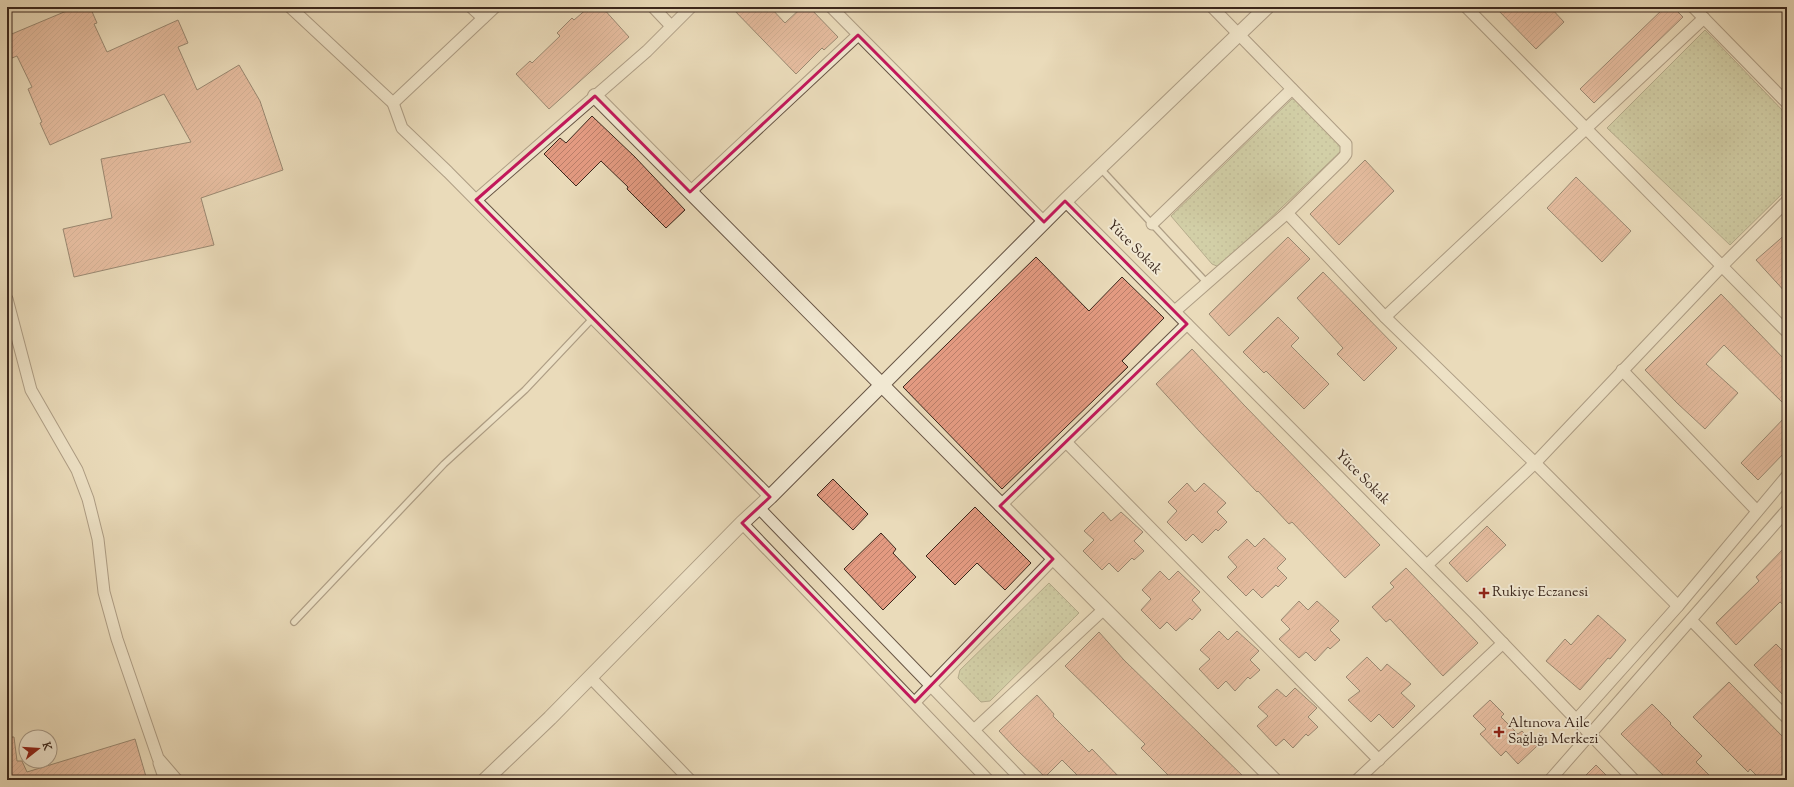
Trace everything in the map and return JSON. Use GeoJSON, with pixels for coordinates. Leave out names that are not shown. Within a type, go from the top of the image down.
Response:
{"type":"FeatureCollection","features":[{"type":"Feature","properties":{"kind":"street"},"geometry":{"type":"LineString","coordinates":[[290,7],[393,103],[402,128],[476,200],[770,497]]}},
{"type":"Feature","properties":{"kind":"street"},"geometry":{"type":"LineString","coordinates":[[471,7],[483,18]]}},
{"type":"Feature","properties":{"kind":"street"},"geometry":{"type":"LineString","coordinates":[[393,103],[495,7]]}},
{"type":"Feature","properties":{"kind":"street"},"geometry":{"type":"LineString","coordinates":[[653,7],[671,26]]}},
{"type":"Feature","properties":{"kind":"street"},"geometry":{"type":"LineString","coordinates":[[476,200],[646,51],[691,7]]}},
{"type":"Feature","properties":{"kind":"street"},"geometry":{"type":"LineString","coordinates":[[830,7],[1044,222]]}},
{"type":"Feature","properties":{"kind":"street"},"geometry":{"type":"LineString","coordinates":[[1175,311],[1286,213],[1343,158],[1347,149],[1343,140],[1212,7]]}},
{"type":"Feature","properties":{"kind":"street"},"geometry":{"type":"LineString","coordinates":[[485,780],[590,677],[742,523],[882,386],[1065,201],[1267,7]]}},
{"type":"Feature","properties":{"kind":"street"},"geometry":{"type":"LineString","coordinates":[[1466,7],[1787,332]]}},
{"type":"Feature","properties":{"kind":"street"},"geometry":{"type":"LineString","coordinates":[[1693,7],[1787,103]]}},
{"type":"Feature","properties":{"kind":"street"},"geometry":{"type":"LineString","coordinates":[[1385,317],[1704,18]]}},
{"type":"Feature","properties":{"kind":"street"},"geometry":{"type":"LineString","coordinates":[[690,192],[858,35]]}},
{"type":"Feature","properties":{"kind":"street"},"geometry":{"type":"LineString","coordinates":[[1152,224],[1292,89]]}},
{"type":"Feature","properties":{"kind":"street"},"geometry":{"type":"LineString","coordinates":[[595,96],[1103,610],[1274,780]]}},
{"type":"Feature","properties":{"kind":"street","name":"Yüce Sokak"},"geometry":{"type":"LineString","coordinates":[[1065,201],[1427,565],[1577,719],[1634,780]]}},
{"type":"Feature","properties":{"kind":"street"},"geometry":{"type":"LineString","coordinates":[[1427,565],[1535,463],[1722,266],[1787,201]]}},
{"type":"Feature","properties":{"kind":"street"},"geometry":{"type":"LineString","coordinates":[[1286,213],[1385,317],[1535,463],[1678,606]]}},
{"type":"Feature","properties":{"kind":"street"},"geometry":{"type":"LineString","coordinates":[[7,299],[31,390],[77,470],[88,499],[98,538],[104,592],[117,639],[165,780]]}},
{"type":"Feature","properties":{"kind":"street"},"geometry":{"type":"LineString","coordinates":[[1000,506],[1188,324]]}},
{"type":"Feature","properties":{"kind":"street"},"geometry":{"type":"LineString","coordinates":[[1622,370],[1757,511]]}},
{"type":"Feature","properties":{"kind":"street"},"geometry":{"type":"LineString","coordinates":[[1066,442],[1379,760]]}},
{"type":"Feature","properties":{"kind":"street"},"geometry":{"type":"LineString","coordinates":[[1577,719],[1678,606],[1787,476]]}},
{"type":"Feature","properties":{"kind":"street"},"geometry":{"type":"LineString","coordinates":[[759,508],[1022,780]]}},
{"type":"Feature","properties":{"kind":"street"},"geometry":{"type":"LineString","coordinates":[[1550,780],[1787,510]]}},
{"type":"Feature","properties":{"kind":"street"},"geometry":{"type":"LineString","coordinates":[[742,523],[915,702],[988,780]]}},
{"type":"Feature","properties":{"kind":"street"},"geometry":{"type":"LineString","coordinates":[[915,702],[1053,559]]}},
{"type":"Feature","properties":{"kind":"street"},"geometry":{"type":"LineString","coordinates":[[974,730],[1103,610]]}},
{"type":"Feature","properties":{"kind":"street"},"geometry":{"type":"LineString","coordinates":[[1691,620],[1787,718]]}},
{"type":"Feature","properties":{"kind":"street"},"geometry":{"type":"LineString","coordinates":[[1357,780],[1503,643]]}},
{"type":"Feature","properties":{"kind":"street"},"geometry":{"type":"LineString","coordinates":[[590,677],[690,780]]}},
{"type":"Feature","properties":{"kind":"street"},"geometry":{"type":"LineString","coordinates":[[158,758],[177,780]]}},
{"type":"Feature","properties":{"kind":"lane"},"geometry":{"type":"LineString","coordinates":[[1100,168],[1207,283]]}},
{"type":"Feature","properties":{"kind":"lane"},"geometry":{"type":"LineString","coordinates":[[294,622],[444,464],[525,390],[593,318]]}},
{"type":"Feature","properties":{"kind":"highlighted area"},"geometry":{"type":"Polygon","coordinates":[[[858,35],[1044,222],[1065,201],[1187,324],[1000,506],[1053,559],[915,702],[742,523],[770,497],[476,200],[595,96],[690,192],[858,35]]]}},
{"type":"Feature","properties":{"kind":"green space"},"geometry":{"type":"Polygon","coordinates":[[[1705,30],[1787,115],[1787,189],[1730,245],[1607,128],[1705,30]]]}},
{"type":"Feature","properties":{"kind":"green space"},"geometry":{"type":"Polygon","coordinates":[[[1292,99],[1298,100],[1340,145],[1342,150],[1219,267],[1212,264],[1171,216],[1292,99]]]}},
{"type":"Feature","properties":{"kind":"green space"},"geometry":{"type":"Polygon","coordinates":[[[1049,583],[1079,613],[990,701],[981,702],[958,678],[960,670],[1049,583]]]}},
{"type":"Feature","properties":{"kind":"building"},"geometry":{"type":"Polygon","coordinates":[[[76,7],[90,7],[97,23],[94,24],[107,52],[178,20],[188,43],[178,47],[197,90],[239,65],[260,101],[283,170],[201,198],[214,245],[74,277],[63,229],[112,218],[101,159],[191,142],[164,94],[50,145],[40,123],[42,122],[28,89],[32,87],[17,56],[7,60],[7,36],[76,7]]]}},
{"type":"Feature","properties":{"kind":"building"},"geometry":{"type":"Polygon","coordinates":[[[589,7],[602,7],[629,37],[549,109],[516,74],[530,61],[532,63],[560,36],[557,33],[572,18],[574,20],[589,7]]]}},
{"type":"Feature","properties":{"kind":"building"},"geometry":{"type":"Polygon","coordinates":[[[731,7],[770,7],[785,23],[802,7],[809,7],[838,37],[824,50],[822,48],[796,74],[731,7]]]}},
{"type":"Feature","properties":{"kind":"building"},"geometry":{"type":"Polygon","coordinates":[[[1495,7],[1550,7],[1564,22],[1536,49],[1495,7]]]}},
{"type":"Feature","properties":{"kind":"building"},"geometry":{"type":"Polygon","coordinates":[[[1665,7],[1673,7],[1683,17],[1594,103],[1580,89],[1665,7]]]}},
{"type":"Feature","properties":{"kind":"building"},"geometry":{"type":"Polygon","coordinates":[[[592,116],[635,157],[685,210],[666,228],[627,189],[628,187],[601,161],[576,186],[544,154],[560,138],[566,143],[592,116]]]}},
{"type":"Feature","properties":{"kind":"building"},"geometry":{"type":"Polygon","coordinates":[[[1365,160],[1394,191],[1339,245],[1310,214],[1365,160]]]}},
{"type":"Feature","properties":{"kind":"building"},"geometry":{"type":"Polygon","coordinates":[[[1576,177],[1631,231],[1602,262],[1547,208],[1576,177]]]}},
{"type":"Feature","properties":{"kind":"building"},"geometry":{"type":"Polygon","coordinates":[[[1787,233],[1787,294],[1756,260],[1787,233]]]}},
{"type":"Feature","properties":{"kind":"building"},"geometry":{"type":"Polygon","coordinates":[[[1288,237],[1310,259],[1229,336],[1209,314],[1288,237]]]}},
{"type":"Feature","properties":{"kind":"building"},"geometry":{"type":"Polygon","coordinates":[[[1036,257],[1089,311],[1122,277],[1164,318],[1122,361],[1128,367],[1002,489],[903,387],[1036,257]]]}},
{"type":"Feature","properties":{"kind":"building"},"geometry":{"type":"Polygon","coordinates":[[[1323,272],[1397,348],[1364,381],[1337,354],[1343,348],[1297,298],[1323,272]]]}},
{"type":"Feature","properties":{"kind":"building"},"geometry":{"type":"Polygon","coordinates":[[[1721,294],[1787,362],[1787,407],[1724,345],[1706,364],[1738,393],[1705,429],[1645,370],[1721,294]]]}},
{"type":"Feature","properties":{"kind":"building"},"geometry":{"type":"Polygon","coordinates":[[[1278,317],[1299,338],[1291,346],[1329,384],[1304,409],[1266,371],[1264,373],[1243,352],[1278,317]]]}},
{"type":"Feature","properties":{"kind":"building"},"geometry":{"type":"Polygon","coordinates":[[[1192,349],[1244,405],[1380,545],[1345,578],[1292,522],[1289,524],[1258,491],[1257,492],[1156,384],[1192,349]]]}},
{"type":"Feature","properties":{"kind":"building"},"geometry":{"type":"Polygon","coordinates":[[[1787,415],[1787,450],[1758,480],[1741,463],[1787,415]]]}},
{"type":"Feature","properties":{"kind":"building"},"geometry":{"type":"Polygon","coordinates":[[[833,479],[868,514],[853,530],[817,495],[833,479]]]}},
{"type":"Feature","properties":{"kind":"building"},"geometry":{"type":"Polygon","coordinates":[[[1187,483],[1195,492],[1204,483],[1226,503],[1217,512],[1227,522],[1218,531],[1216,529],[1202,543],[1193,534],[1186,541],[1167,522],[1177,511],[1168,502],[1187,483]]]}},
{"type":"Feature","properties":{"kind":"building"},"geometry":{"type":"Polygon","coordinates":[[[975,507],[1031,563],[1005,590],[977,563],[955,585],[926,556],[975,507]]]}},
{"type":"Feature","properties":{"kind":"building"},"geometry":{"type":"Polygon","coordinates":[[[1103,512],[1111,521],[1121,512],[1143,532],[1134,541],[1144,551],[1134,560],[1132,558],[1118,572],[1109,563],[1102,570],[1083,551],[1094,540],[1084,531],[1103,512]]]}},
{"type":"Feature","properties":{"kind":"building"},"geometry":{"type":"Polygon","coordinates":[[[1487,526],[1506,545],[1467,582],[1449,563],[1487,526]]]}},
{"type":"Feature","properties":{"kind":"building"},"geometry":{"type":"Polygon","coordinates":[[[881,533],[896,549],[893,553],[916,577],[883,610],[844,569],[881,533]]]}},
{"type":"Feature","properties":{"kind":"building"},"geometry":{"type":"Polygon","coordinates":[[[1264,538],[1286,559],[1277,568],[1287,578],[1278,587],[1276,585],[1262,598],[1253,589],[1246,596],[1227,577],[1237,567],[1228,557],[1247,539],[1255,547],[1264,538]]]}},
{"type":"Feature","properties":{"kind":"building"},"geometry":{"type":"Polygon","coordinates":[[[1787,545],[1787,608],[1780,602],[1736,645],[1716,623],[1759,581],[1756,577],[1787,545]]]}},
{"type":"Feature","properties":{"kind":"building"},"geometry":{"type":"Polygon","coordinates":[[[1406,568],[1478,643],[1443,676],[1390,619],[1386,622],[1372,607],[1394,587],[1390,583],[1406,568]]]}},
{"type":"Feature","properties":{"kind":"building"},"geometry":{"type":"Polygon","coordinates":[[[1160,571],[1169,580],[1178,571],[1200,592],[1192,600],[1201,610],[1192,620],[1190,618],[1176,631],[1167,622],[1160,629],[1141,610],[1151,599],[1142,590],[1160,571]]]}},
{"type":"Feature","properties":{"kind":"building"},"geometry":{"type":"Polygon","coordinates":[[[1299,601],[1308,610],[1317,601],[1339,621],[1330,630],[1340,640],[1330,649],[1328,647],[1315,661],[1306,652],[1299,658],[1279,639],[1290,629],[1281,620],[1299,601]]]}},
{"type":"Feature","properties":{"kind":"building"},"geometry":{"type":"Polygon","coordinates":[[[1598,615],[1626,640],[1580,690],[1546,661],[1565,639],[1571,645],[1598,615]]]}},
{"type":"Feature","properties":{"kind":"building"},"geometry":{"type":"Polygon","coordinates":[[[1219,631],[1228,640],[1237,631],[1259,651],[1250,660],[1260,670],[1250,679],[1248,677],[1235,691],[1226,681],[1218,689],[1199,669],[1210,659],[1200,650],[1219,631]]]}},
{"type":"Feature","properties":{"kind":"building"},"geometry":{"type":"Polygon","coordinates":[[[1099,632],[1124,660],[1247,780],[1173,780],[1141,748],[1145,744],[1065,666],[1099,632]]]}},
{"type":"Feature","properties":{"kind":"building"},"geometry":{"type":"Polygon","coordinates":[[[1776,644],[1787,655],[1787,699],[1754,665],[1776,644]]]}},
{"type":"Feature","properties":{"kind":"building"},"geometry":{"type":"Polygon","coordinates":[[[1367,657],[1381,671],[1387,664],[1411,684],[1401,693],[1415,706],[1393,728],[1379,714],[1371,722],[1348,700],[1360,691],[1346,677],[1367,657]]]}},
{"type":"Feature","properties":{"kind":"building"},"geometry":{"type":"Polygon","coordinates":[[[1729,682],[1787,741],[1787,780],[1761,780],[1750,769],[1748,772],[1693,717],[1729,682]]]}},
{"type":"Feature","properties":{"kind":"building"},"geometry":{"type":"Polygon","coordinates":[[[1295,688],[1317,708],[1308,717],[1318,727],[1308,736],[1306,734],[1293,748],[1284,739],[1276,746],[1257,726],[1268,716],[1258,707],[1277,689],[1286,697],[1295,688]]]}},
{"type":"Feature","properties":{"kind":"building"},"geometry":{"type":"Polygon","coordinates":[[[1037,695],[1054,714],[1053,716],[1089,752],[1092,749],[1122,780],[1082,780],[1062,760],[1045,777],[1017,750],[999,731],[1037,695]]]}},
{"type":"Feature","properties":{"kind":"building","name":"Altınova Aile Sağlığı Merkezi"},"geometry":{"type":"Polygon","coordinates":[[[1490,700],[1504,714],[1501,717],[1518,734],[1522,731],[1537,746],[1518,764],[1506,751],[1501,756],[1480,734],[1486,729],[1473,716],[1490,700]]]}},
{"type":"Feature","properties":{"kind":"building"},"geometry":{"type":"Polygon","coordinates":[[[1652,704],[1702,756],[1696,762],[1714,780],[1668,780],[1621,734],[1652,704]]]}},
{"type":"Feature","properties":{"kind":"building"},"geometry":{"type":"Polygon","coordinates":[[[7,737],[14,737],[18,769],[26,769],[27,772],[37,769],[58,769],[58,763],[135,739],[147,780],[7,780],[7,737]]]}},
{"type":"Feature","properties":{"kind":"building"},"geometry":{"type":"Polygon","coordinates":[[[1596,765],[1611,780],[1581,780],[1596,765]]]}},
{"type":"Feature","properties":{"kind":"place","name":"Rukiye Eczanesi"},"geometry":{"type":"Point","coordinates":[1484,593]}},
{"type":"Feature","properties":{"kind":"place","name":"Altınova Aile Sağlığı Merkezi"},"geometry":{"type":"Point","coordinates":[1499,732]}}]}
